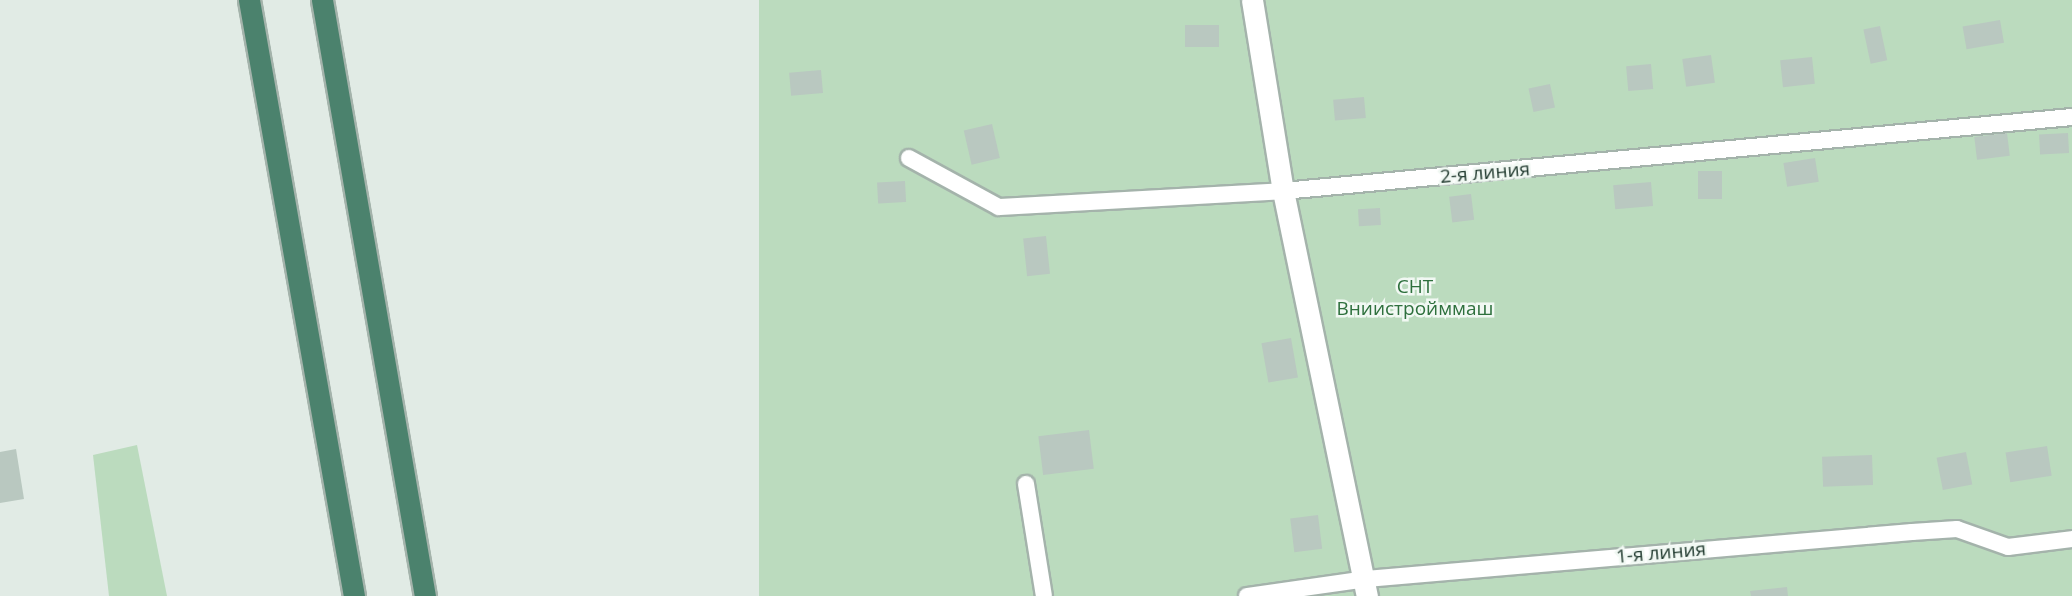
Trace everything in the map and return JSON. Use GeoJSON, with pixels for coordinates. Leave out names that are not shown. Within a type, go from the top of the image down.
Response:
{"type":"FeatureCollection","features":[{"type":"Feature","properties":{"kind":"highway"},"geometry":{"type":"LineString","coordinates":[[249,0],[354,596]]}},
{"type":"Feature","properties":{"kind":"highway"},"geometry":{"type":"LineString","coordinates":[[322,0],[425,596]]}},
{"type":"Feature","properties":{"kind":"street"},"geometry":{"type":"LineString","coordinates":[[1252,0],[1283,191],[1366,588]]}},
{"type":"Feature","properties":{"kind":"lane","name":"2-я линия"},"geometry":{"type":"LineString","coordinates":[[909,158],[999,207],[1283,191],[2072,117]]}},
{"type":"Feature","properties":{"kind":"lane"},"geometry":{"type":"LineString","coordinates":[[1026,484],[1044,596]]}},
{"type":"Feature","properties":{"kind":"lane","name":"1-я линия"},"geometry":{"type":"LineString","coordinates":[[1247,596],[1366,588],[1957,529],[2008,547],[2072,539]]}},
{"type":"Feature","properties":{"kind":"green space","name":"СНТ Вниистройммаш"},"geometry":{"type":"Polygon","coordinates":[[[759,0],[2072,0],[2072,596],[759,596],[759,0]]]}},
{"type":"Feature","properties":{"kind":"green space"},"geometry":{"type":"Polygon","coordinates":[[[137,445],[167,596],[109,596],[93,455],[137,445]]]}},
{"type":"Feature","properties":{"kind":"building"},"geometry":{"type":"Polygon","coordinates":[[[2000,20],[2004,43],[1967,49],[1963,27],[2000,20]]]}},
{"type":"Feature","properties":{"kind":"building"},"geometry":{"type":"Polygon","coordinates":[[[1185,25],[1219,25],[1219,47],[1185,47],[1185,25]]]}},
{"type":"Feature","properties":{"kind":"building"},"geometry":{"type":"Polygon","coordinates":[[[1880,26],[1887,60],[1871,64],[1863,30],[1880,26]]]}},
{"type":"Feature","properties":{"kind":"building"},"geometry":{"type":"Polygon","coordinates":[[[1711,55],[1715,83],[1686,87],[1682,59],[1711,55]]]}},
{"type":"Feature","properties":{"kind":"building"},"geometry":{"type":"Polygon","coordinates":[[[1812,57],[1815,84],[1783,87],[1780,60],[1812,57]]]}},
{"type":"Feature","properties":{"kind":"building"},"geometry":{"type":"Polygon","coordinates":[[[1651,64],[1653,89],[1628,91],[1626,66],[1651,64]]]}},
{"type":"Feature","properties":{"kind":"building"},"geometry":{"type":"Polygon","coordinates":[[[821,70],[823,93],[791,96],[789,73],[821,70]]]}},
{"type":"Feature","properties":{"kind":"building"},"geometry":{"type":"Polygon","coordinates":[[[1550,84],[1555,107],[1533,112],[1528,89],[1550,84]]]}},
{"type":"Feature","properties":{"kind":"building"},"geometry":{"type":"Polygon","coordinates":[[[1364,97],[1366,118],[1335,121],[1333,100],[1364,97]]]}},
{"type":"Feature","properties":{"kind":"building"},"geometry":{"type":"Polygon","coordinates":[[[992,124],[1000,158],[972,165],[964,131],[992,124]]]}},
{"type":"Feature","properties":{"kind":"building"},"geometry":{"type":"Polygon","coordinates":[[[2007,133],[2010,156],[1977,160],[1974,137],[2007,133]]]}},
{"type":"Feature","properties":{"kind":"building"},"geometry":{"type":"Polygon","coordinates":[[[2068,133],[2069,153],[2040,154],[2039,135],[2068,133]]]}},
{"type":"Feature","properties":{"kind":"building"},"geometry":{"type":"Polygon","coordinates":[[[1815,158],[1819,182],[1787,187],[1783,163],[1815,158]]]}},
{"type":"Feature","properties":{"kind":"building"},"geometry":{"type":"Polygon","coordinates":[[[1698,171],[1722,171],[1722,199],[1698,199],[1698,171]]]}},
{"type":"Feature","properties":{"kind":"building"},"geometry":{"type":"Polygon","coordinates":[[[905,181],[906,202],[878,203],[877,182],[905,181]]]}},
{"type":"Feature","properties":{"kind":"building"},"geometry":{"type":"Polygon","coordinates":[[[1651,182],[1653,206],[1615,209],[1613,185],[1651,182]]]}},
{"type":"Feature","properties":{"kind":"building"},"geometry":{"type":"Polygon","coordinates":[[[1471,194],[1474,220],[1452,222],[1449,197],[1471,194]]]}},
{"type":"Feature","properties":{"kind":"building"},"geometry":{"type":"Polygon","coordinates":[[[1380,208],[1381,225],[1359,226],[1358,209],[1380,208]]]}},
{"type":"Feature","properties":{"kind":"building"},"geometry":{"type":"Polygon","coordinates":[[[1046,236],[1050,274],[1027,276],[1023,238],[1046,236]]]}},
{"type":"Feature","properties":{"kind":"building"},"geometry":{"type":"Polygon","coordinates":[[[1291,338],[1298,377],[1268,383],[1261,343],[1291,338]]]}},
{"type":"Feature","properties":{"kind":"building"},"geometry":{"type":"Polygon","coordinates":[[[1089,430],[1094,469],[1043,475],[1038,436],[1089,430]]]}},
{"type":"Feature","properties":{"kind":"building"},"geometry":{"type":"Polygon","coordinates":[[[2047,446],[2052,476],[2010,482],[2006,453],[2047,446]]]}},
{"type":"Feature","properties":{"kind":"building"},"geometry":{"type":"Polygon","coordinates":[[[16,449],[24,499],[0,503],[0,452],[16,449]]]}},
{"type":"Feature","properties":{"kind":"building"},"geometry":{"type":"Polygon","coordinates":[[[1966,452],[1972,484],[1943,490],[1937,458],[1966,452]]]}},
{"type":"Feature","properties":{"kind":"building"},"geometry":{"type":"Polygon","coordinates":[[[1872,455],[1873,485],[1823,487],[1822,457],[1872,455]]]}},
{"type":"Feature","properties":{"kind":"building"},"geometry":{"type":"Polygon","coordinates":[[[1318,515],[1322,549],[1294,552],[1290,518],[1318,515]]]}},
{"type":"Feature","properties":{"kind":"building"},"geometry":{"type":"Polygon","coordinates":[[[1787,587],[1788,596],[1751,596],[1750,591],[1787,587]]]}}]}
